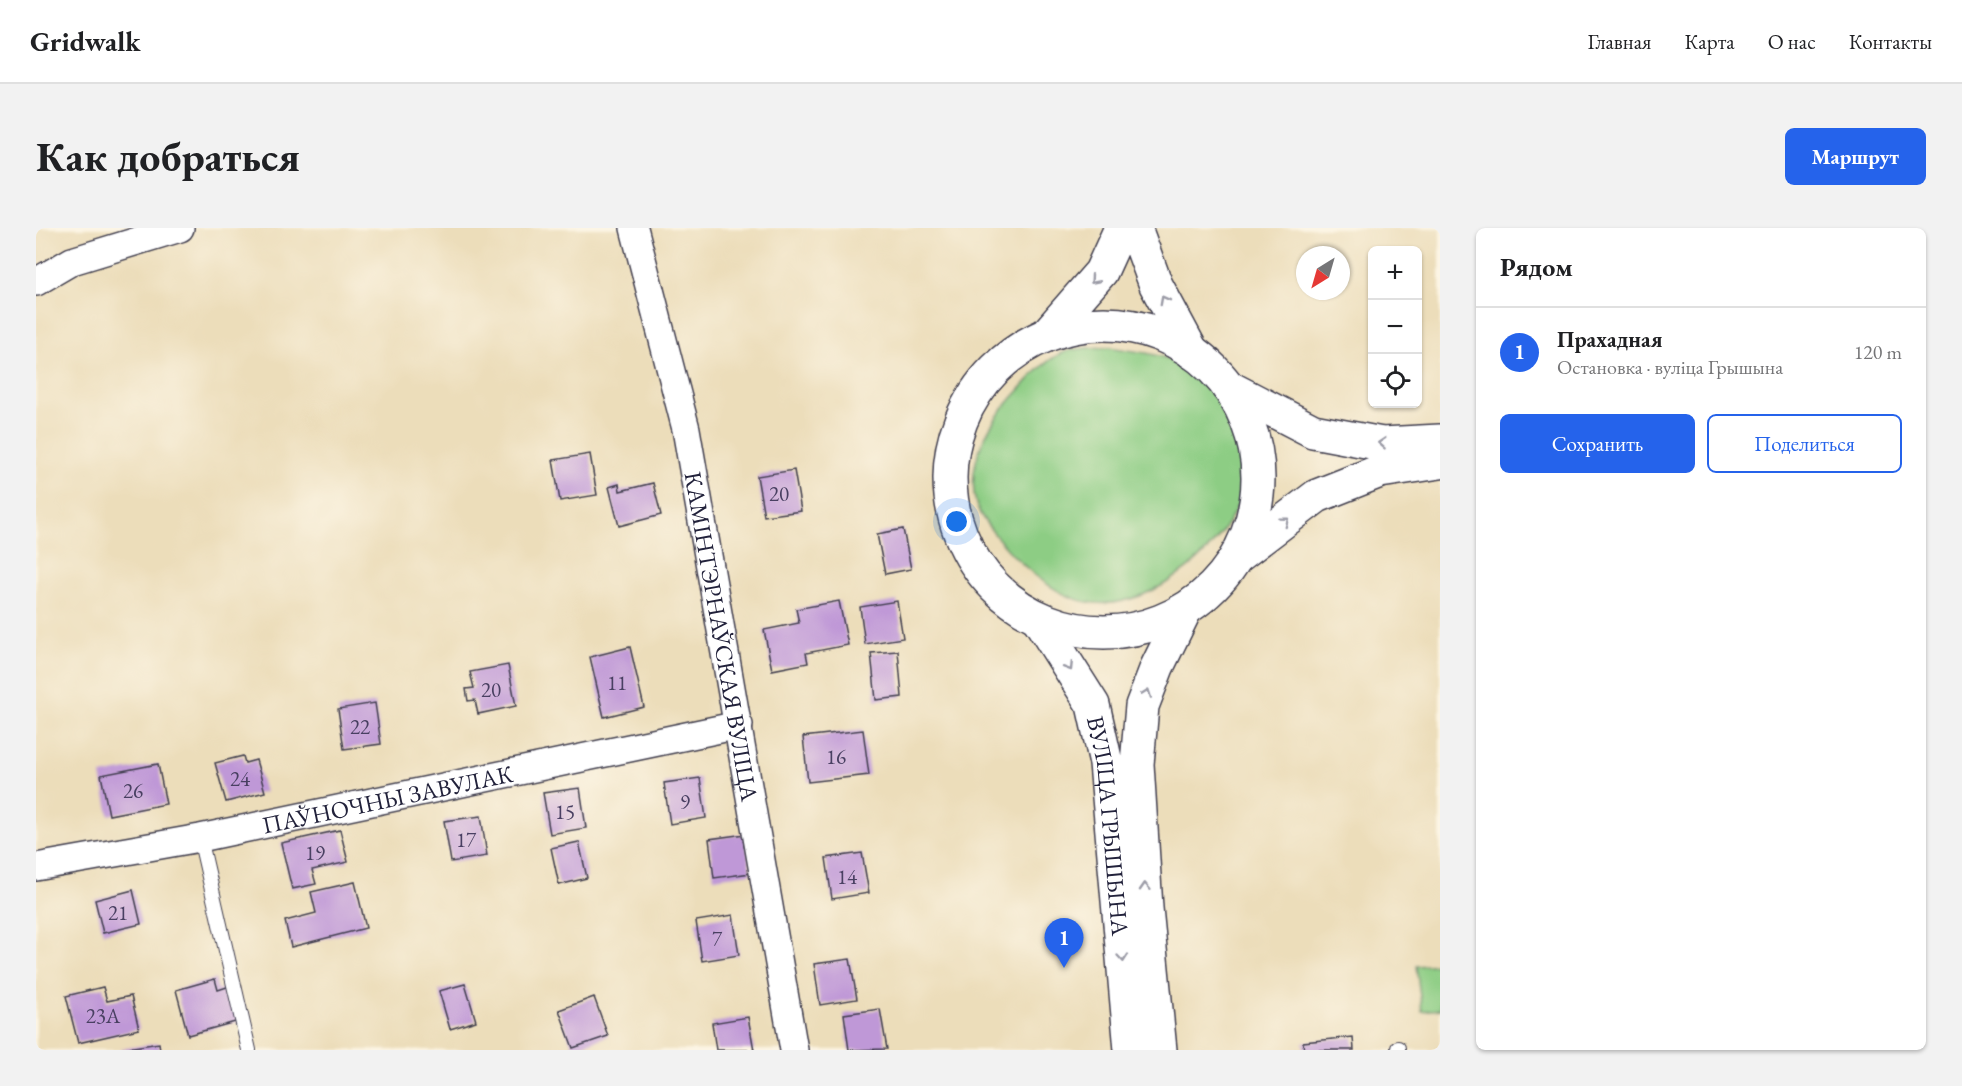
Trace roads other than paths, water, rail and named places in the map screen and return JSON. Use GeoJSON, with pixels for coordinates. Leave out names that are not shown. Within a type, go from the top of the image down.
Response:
{"type":"FeatureCollection","features":[{"type":"Feature","properties":{"kind":"main road"},"geometry":{"type":"LineString","coordinates":[[1046,335],[1101,272],[1121,228]]}},
{"type":"Feature","properties":{"kind":"main road"},"geometry":{"type":"LineString","coordinates":[[1135,228],[1156,285],[1192,352]]}},
{"type":"Feature","properties":{"kind":"main road"},"geometry":{"type":"LineString","coordinates":[[1121,325],[1170,339],[1192,352],[1228,387],[1242,409],[1257,457],[1255,508],[1238,556],[1223,577],[1185,610],[1138,629],[1112,633],[1070,628],[1038,618],[996,589],[979,570],[956,524],[951,499],[952,448],[959,424],[984,380],[1002,362],[1046,335],[1070,327],[1121,325]]}},
{"type":"Feature","properties":{"kind":"main road"},"geometry":{"type":"LineString","coordinates":[[1228,387],[1313,431],[1382,444],[1440,441]]}},
{"type":"Feature","properties":{"kind":"main road"},"geometry":{"type":"LineString","coordinates":[[1238,556],[1317,496],[1380,471],[1440,462]]}},
{"type":"Feature","properties":{"kind":"main road","name":"ВУЛІЦА ГРЫШЫНА"},"geometry":{"type":"LineString","coordinates":[[1160,1050],[1146,908],[1137,764],[1142,706],[1157,666],[1185,610]]}},
{"type":"Feature","properties":{"kind":"main road","name":"ВУЛІЦА ГРЫШЫНА"},"geometry":{"type":"LineString","coordinates":[[1038,618],[1093,705],[1106,763],[1131,1050]]}},
{"type":"Feature","properties":{"kind":"street"},"geometry":{"type":"LineString","coordinates":[[36,282],[72,261],[128,242],[180,228]]}},
{"type":"Feature","properties":{"kind":"street","name":"КАМІНТЭРНАЎСКАЯ ВУЛІЦА"},"geometry":{"type":"LineString","coordinates":[[634,228],[686,429],[794,1050]]}},
{"type":"Feature","properties":{"kind":"street","name":"ПАЎНОЧНЫ ЗАВУЛАК"},"geometry":{"type":"LineString","coordinates":[[36,867],[200,838],[739,725]]}},
{"type":"Feature","properties":{"kind":"lane"},"geometry":{"type":"LineString","coordinates":[[200,838],[249,1050]]}},
{"type":"Feature","properties":{"kind":"place","name":"Прахадная"},"geometry":{"type":"Point","coordinates":[1064,968]}}]}
